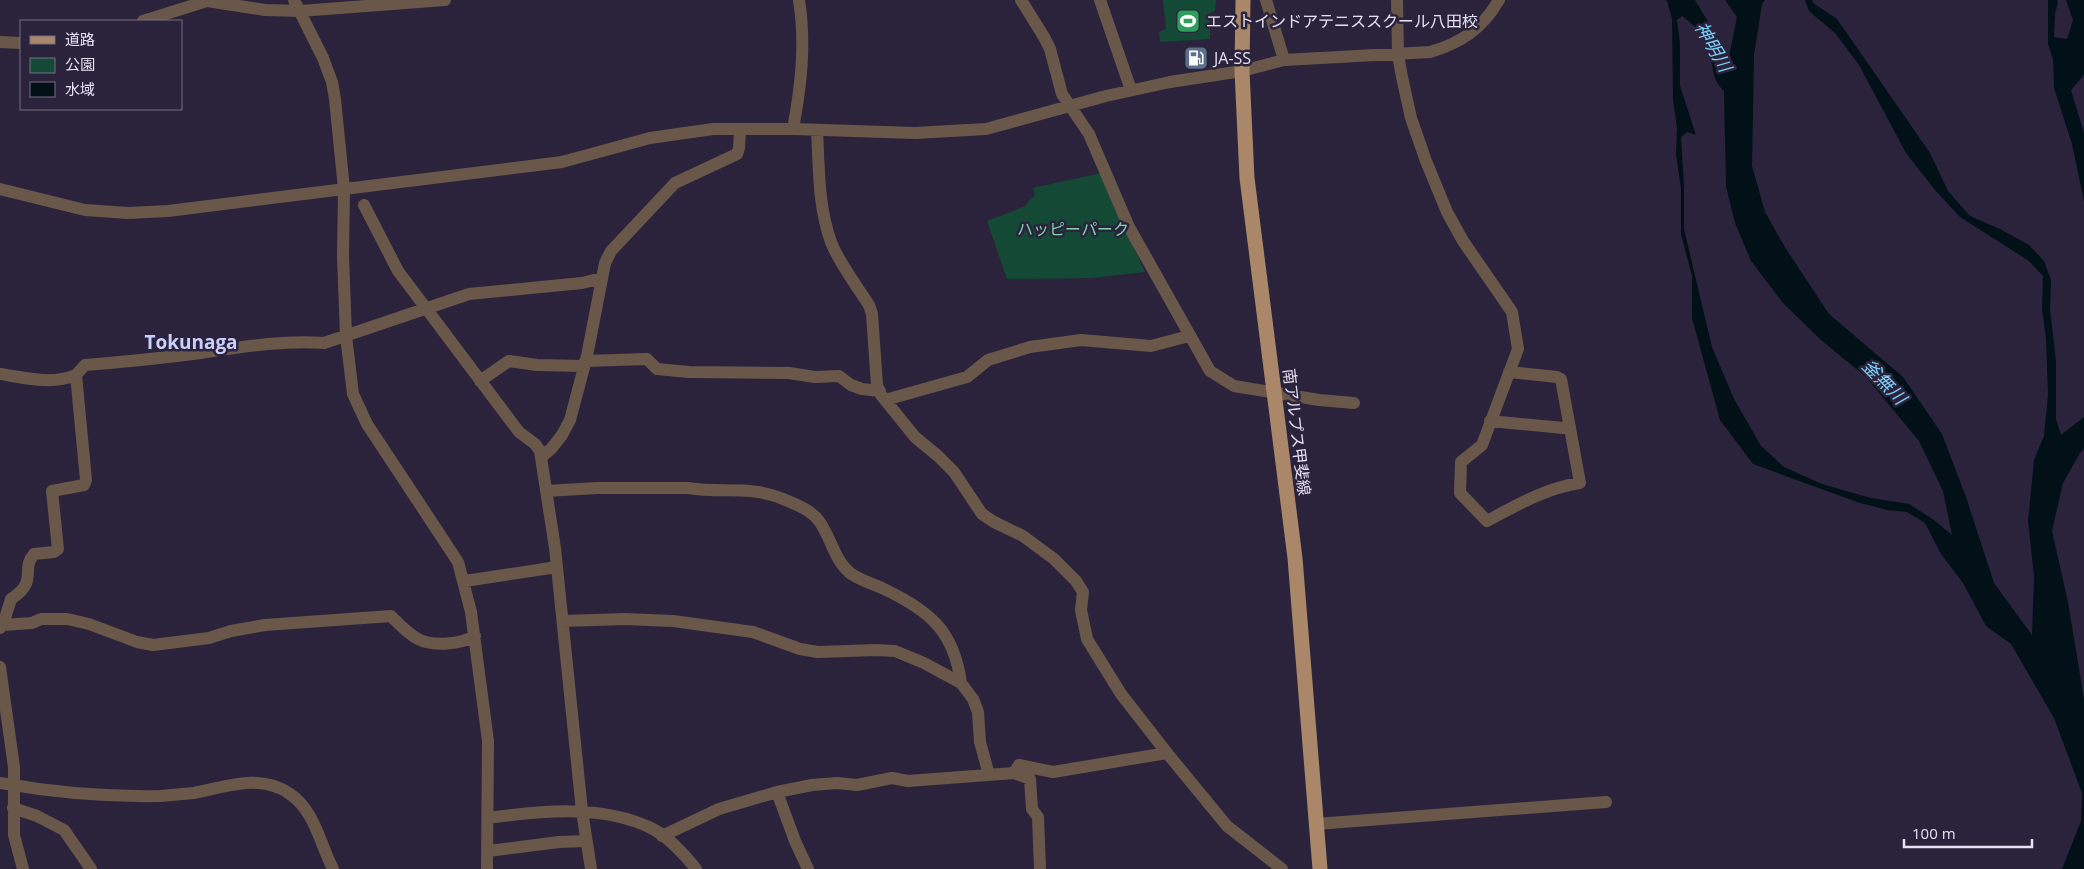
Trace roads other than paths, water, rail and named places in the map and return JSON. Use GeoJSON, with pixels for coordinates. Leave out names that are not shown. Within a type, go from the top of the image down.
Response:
{"type":"FeatureCollection","features":[{"type":"Feature","properties":{"kind":"main road","name":"南アルプス甲斐線"},"geometry":{"type":"LineString","coordinates":[[1243,0],[1242,71],[1247,178],[1295,558],[1320,869]]}},
{"type":"Feature","properties":{"kind":"street"},"geometry":{"type":"LineString","coordinates":[[146,20],[206,0],[265,10],[297,5],[445,0]]}},
{"type":"Feature","properties":{"kind":"street"},"geometry":{"type":"LineString","coordinates":[[793,129],[799,97],[804,45],[799,0]]}},
{"type":"Feature","properties":{"kind":"street"},"geometry":{"type":"LineString","coordinates":[[1021,0],[1047,43],[1062,94],[1089,134],[1129,227],[1210,371],[1234,386],[1319,400],[1354,403]]}},
{"type":"Feature","properties":{"kind":"street"},"geometry":{"type":"LineString","coordinates":[[1100,0],[1131,90]]}},
{"type":"Feature","properties":{"kind":"street"},"geometry":{"type":"LineString","coordinates":[[1266,0],[1284,60]]}},
{"type":"Feature","properties":{"kind":"street"},"geometry":{"type":"LineString","coordinates":[[1396,0],[1398,54],[1406,98],[1412,118],[1447,212],[1463,241],[1512,312],[1518,349],[1509,372],[1490,421],[1482,445],[1461,462],[1460,488],[1464,497],[1487,522],[1520,503],[1558,486],[1580,483],[1562,379],[1509,372]]}},
{"type":"Feature","properties":{"kind":"street"},"geometry":{"type":"LineString","coordinates":[[0,189],[85,210],[128,213],[168,211],[562,162],[650,138],[713,129],[793,129],[915,134],[978,130],[1131,90],[1242,71],[1284,60],[1430,52],[1452,46],[1465,39],[1493,10],[1499,0]]}},
{"type":"Feature","properties":{"kind":"street"},"geometry":{"type":"LineString","coordinates":[[297,5],[323,58],[332,82],[338,121],[344,188],[343,256],[346,336],[353,394],[367,424],[451,549],[464,582],[475,636],[488,741],[488,869]]}},
{"type":"Feature","properties":{"kind":"street"},"geometry":{"type":"LineString","coordinates":[[0,42],[20,42]]}},
{"type":"Feature","properties":{"kind":"street"},"geometry":{"type":"LineString","coordinates":[[541,457],[562,435],[570,420],[585,363],[605,263],[611,251],[674,183],[736,154],[739,148],[740,130]]}},
{"type":"Feature","properties":{"kind":"street"},"geometry":{"type":"LineString","coordinates":[[817,130],[820,192],[823,212],[832,242],[869,305],[872,314],[877,385],[882,395],[915,438],[938,456],[954,472],[982,514],[1022,536],[1054,559],[1076,581],[1082,592],[1081,610],[1087,639],[1121,694],[1227,826],[1282,869]]}},
{"type":"Feature","properties":{"kind":"street"},"geometry":{"type":"LineString","coordinates":[[364,205],[398,271],[519,432],[535,444],[541,457],[563,621],[582,812],[591,869]]}},
{"type":"Feature","properties":{"kind":"street"},"geometry":{"type":"LineString","coordinates":[[0,374],[36,380],[62,380],[76,375],[85,365],[148,360],[271,344],[324,343],[469,294],[582,283],[602,278]]}},
{"type":"Feature","properties":{"kind":"street"},"geometry":{"type":"LineString","coordinates":[[480,381],[509,361],[537,365],[647,359],[657,369],[689,372],[789,373],[815,377],[839,376],[851,385],[882,395],[967,377],[988,360],[1030,347],[1081,340],[1151,346],[1189,336]]}},
{"type":"Feature","properties":{"kind":"street"},"geometry":{"type":"LineString","coordinates":[[76,375],[86,480],[84,485],[52,491],[58,549],[54,552],[34,554],[30,559],[27,583],[19,593],[10,598],[2,627],[32,623],[41,619],[67,619],[89,624],[137,642],[153,645],[209,638],[231,631],[265,625],[391,616],[419,640],[451,643],[467,641],[475,636]]}},
{"type":"Feature","properties":{"kind":"street"},"geometry":{"type":"LineString","coordinates":[[1490,421],[1570,427]]}},
{"type":"Feature","properties":{"kind":"street"},"geometry":{"type":"LineString","coordinates":[[546,491],[597,488],[735,489],[762,491],[808,510],[819,520],[838,558],[850,573],[921,609],[939,626],[952,644],[958,661],[961,683],[978,712],[980,742],[989,775]]}},
{"type":"Feature","properties":{"kind":"street"},"geometry":{"type":"LineString","coordinates":[[464,582],[556,568]]}},
{"type":"Feature","properties":{"kind":"street"},"geometry":{"type":"LineString","coordinates":[[563,621],[625,619],[672,621],[753,632],[800,649],[818,652],[895,651],[924,663],[961,683]]}},
{"type":"Feature","properties":{"kind":"street"},"geometry":{"type":"LineString","coordinates":[[0,667],[14,767],[14,835],[22,869]]}},
{"type":"Feature","properties":{"kind":"street"},"geometry":{"type":"LineString","coordinates":[[1014,773],[1019,765],[1053,772],[1167,753]]}},
{"type":"Feature","properties":{"kind":"street"},"geometry":{"type":"LineString","coordinates":[[662,836],[719,809],[777,792],[812,785],[837,783],[857,785],[892,778],[908,781],[1014,773],[1030,779],[1032,809],[1038,817],[1040,869]]}},
{"type":"Feature","properties":{"kind":"street"},"geometry":{"type":"LineString","coordinates":[[0,783],[107,795],[160,796],[193,793],[242,783],[265,783],[291,794],[301,804],[315,826],[333,869]]}},
{"type":"Feature","properties":{"kind":"street"},"geometry":{"type":"LineString","coordinates":[[777,792],[795,841],[808,869]]}},
{"type":"Feature","properties":{"kind":"street"},"geometry":{"type":"LineString","coordinates":[[1316,824],[1606,802]]}},
{"type":"Feature","properties":{"kind":"street"},"geometry":{"type":"LineString","coordinates":[[13,808],[37,816],[64,830],[91,869]]}},
{"type":"Feature","properties":{"kind":"street"},"geometry":{"type":"LineString","coordinates":[[488,818],[556,810],[624,819],[651,828],[684,854],[696,869]]}},
{"type":"Feature","properties":{"kind":"street"},"geometry":{"type":"LineString","coordinates":[[488,851],[559,842],[586,841]]}},
{"type":"Feature","properties":{"kind":"water"},"geometry":{"type":"Polygon","coordinates":[[[1665,0],[1695,0],[1729,57],[1737,17],[1725,0],[1765,0],[1762,4],[1754,55],[1752,166],[1765,212],[1786,249],[1829,314],[1903,377],[1942,434],[1966,497],[1994,583],[2032,635],[2034,576],[2028,521],[2034,460],[2044,436],[2048,395],[2046,338],[2042,309],[2043,276],[2029,261],[1960,217],[1935,190],[1906,153],[1859,65],[1835,33],[1809,11],[1805,0],[1812,0],[1813,3],[1837,19],[1930,153],[1948,191],[1970,216],[2000,229],[2029,245],[2044,261],[2051,280],[2050,309],[2056,361],[2056,419],[2061,435],[2084,417],[2084,449],[2063,483],[2052,531],[2068,602],[2084,699],[2084,869],[2062,869],[2081,821],[2082,793],[2054,718],[2011,644],[1986,626],[1963,583],[1941,554],[1925,523],[1907,512],[1887,510],[1857,502],[1753,464],[1720,420],[1692,318],[1692,276],[1681,234],[1681,188],[1676,155],[1677,128],[1673,100],[1672,18],[1667,1],[1665,0]],[[1682,16],[1677,20],[1680,43],[1680,86],[1696,135],[1687,132],[1681,137],[1684,229],[1712,347],[1734,399],[1761,446],[1784,467],[1822,484],[1871,498],[1909,504],[1934,520],[1952,535],[1943,491],[1919,441],[1866,377],[1821,340],[1783,303],[1751,261],[1735,223],[1726,187],[1724,91],[1715,76],[1706,41],[1697,29],[1682,16]]]}},
{"type":"Feature","properties":{"kind":"water"},"geometry":{"type":"Polygon","coordinates":[[[2048,0],[2057,0],[2058,2],[2055,14],[2054,37],[2067,39],[2073,20],[2066,0],[2084,0],[2084,75],[2071,90],[2084,133],[2084,201],[2072,144],[2054,88],[2053,59],[2048,44],[2048,0]]]}},
{"type":"Feature","properties":{"kind":"place","name":"エストインドアテニススクール八田校"},"geometry":{"type":"Point","coordinates":[1188,21]}},
{"type":"Feature","properties":{"kind":"place","name":"JA-SS"},"geometry":{"type":"Point","coordinates":[1196,58]}},
{"type":"Feature","properties":{"kind":"district","name":"Tokunaga"},"geometry":{"type":"Point","coordinates":[191,342]}},
{"type":"Feature","properties":{"kind":"water label","name":"神明川"},"geometry":{"type":"Point","coordinates":[1713,47]}},
{"type":"Feature","properties":{"kind":"water label","name":"釜無川"},"geometry":{"type":"Point","coordinates":[1884,382]}},
{"type":"Feature","properties":{"kind":"park label","name":"ハッピーパーク"},"geometry":{"type":"Point","coordinates":[1073,229]}}]}
